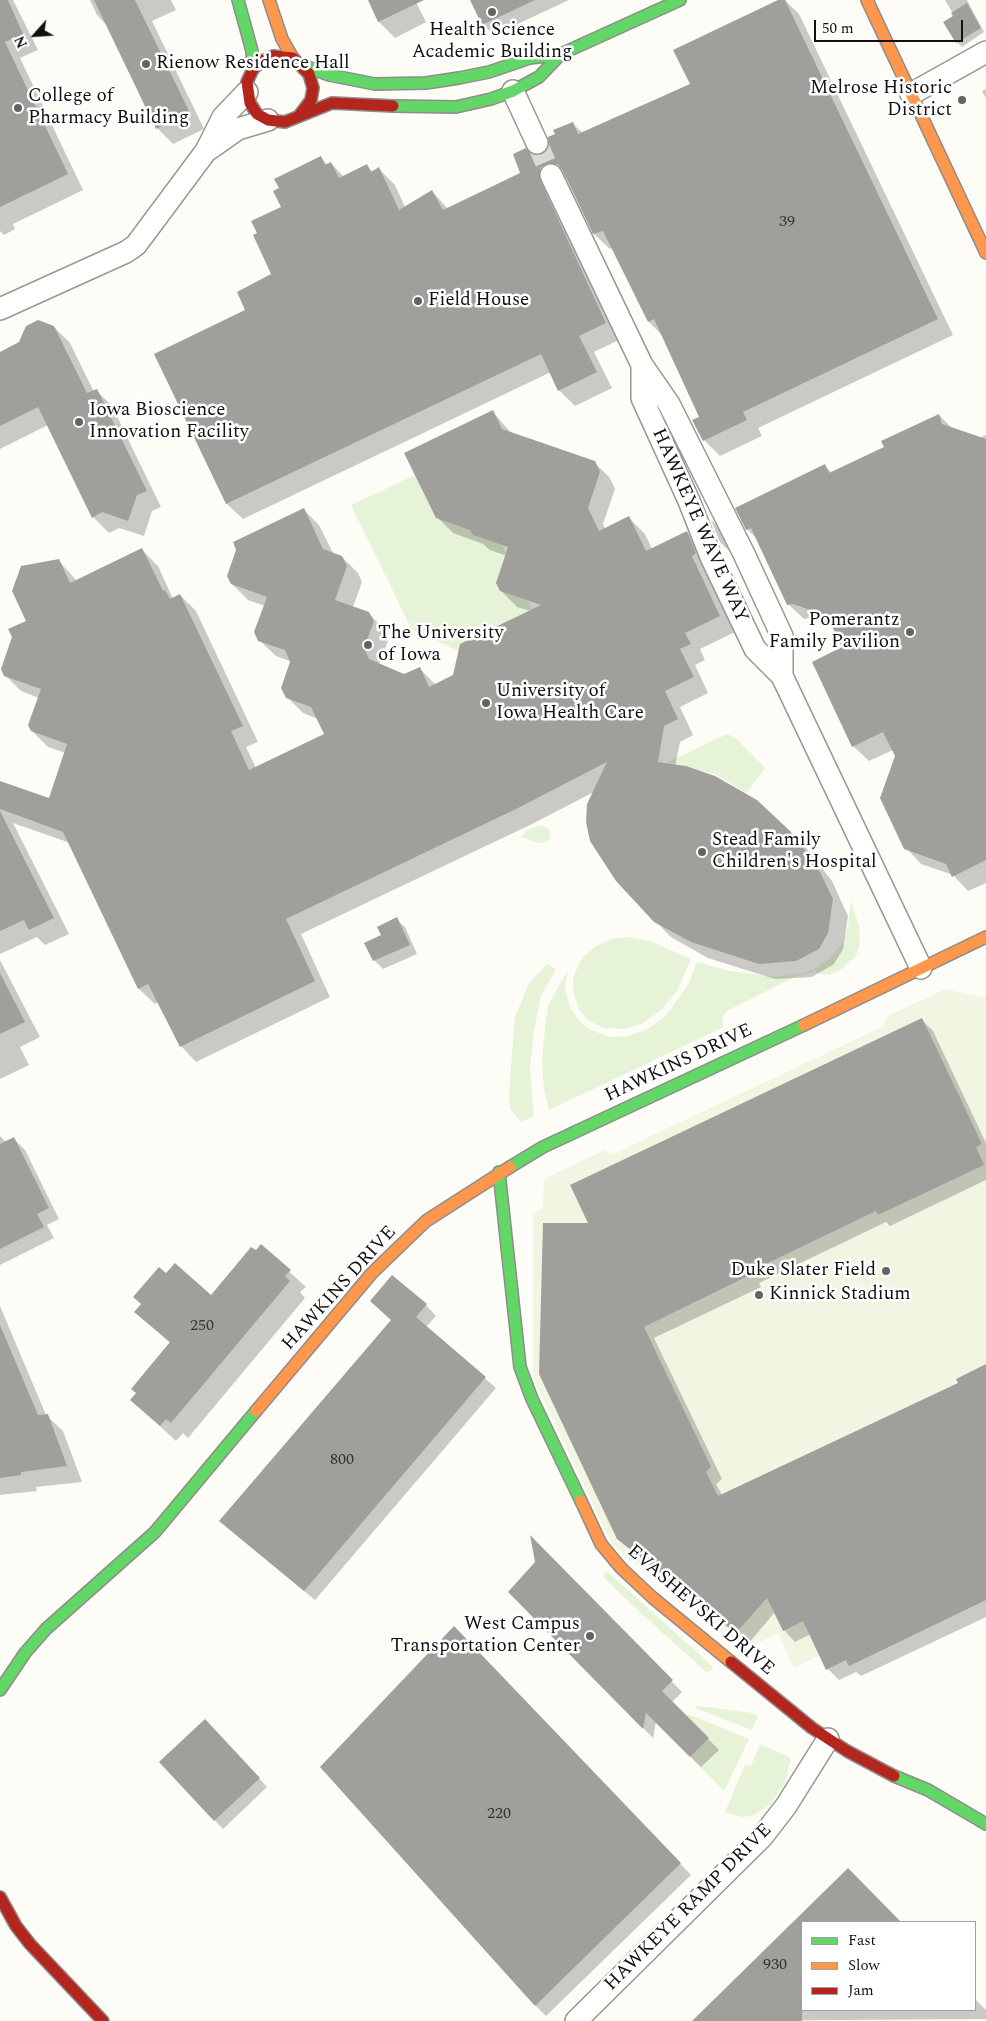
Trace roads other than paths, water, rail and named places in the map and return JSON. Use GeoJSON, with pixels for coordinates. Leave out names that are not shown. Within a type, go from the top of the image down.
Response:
{"type":"FeatureCollection","features":[{"type":"Feature","properties":{"kind":"street"},"geometry":{"type":"LineString","coordinates":[[238,0],[252,51],[253,69],[248,82],[247,92],[250,103],[257,114],[268,120],[284,122],[332,103],[428,108],[456,107],[491,99],[513,91],[539,77],[561,54]]}},
{"type":"Feature","properties":{"kind":"street"},"geometry":{"type":"LineString","coordinates":[[269,0],[282,39],[309,74],[313,88],[308,106],[299,116]]}},
{"type":"Feature","properties":{"kind":"street"},"geometry":{"type":"LineString","coordinates":[[253,69],[262,61],[273,56],[298,62],[350,81],[406,84],[459,78],[489,72],[530,58],[561,54],[680,0]]}},
{"type":"Feature","properties":{"kind":"street"},"geometry":{"type":"LineString","coordinates":[[867,0],[986,252]]}},
{"type":"Feature","properties":{"kind":"street"},"geometry":{"type":"LineString","coordinates":[[911,94],[986,52]]}},
{"type":"Feature","properties":{"kind":"street"},"geometry":{"type":"LineString","coordinates":[[513,91],[537,143]]}},
{"type":"Feature","properties":{"kind":"street"},"geometry":{"type":"LineString","coordinates":[[0,309],[126,252],[136,245],[206,151],[224,116],[247,92]]}},
{"type":"Feature","properties":{"kind":"street"},"geometry":{"type":"LineString","coordinates":[[206,151],[238,129],[268,120]]}},
{"type":"Feature","properties":{"kind":"street","name":"HAWKEYE WAVE WAY"},"geometry":{"type":"LineString","coordinates":[[551,175],[642,365],[669,404],[744,554],[782,636],[782,676]]}},
{"type":"Feature","properties":{"kind":"street","name":"HAWKEYE WAVE WAY"},"geometry":{"type":"LineString","coordinates":[[642,365],[642,398],[689,501],[711,557],[754,649],[782,676],[922,968]]}},
{"type":"Feature","properties":{"kind":"street","name":"HAWKINS DRIVE"},"geometry":{"type":"LineString","coordinates":[[0,1690],[25,1653],[46,1629],[155,1532],[372,1273],[426,1222],[499,1172],[543,1147],[986,937]]}},
{"type":"Feature","properties":{"kind":"street","name":"EVASHEVSKI DRIVE"},"geometry":{"type":"LineString","coordinates":[[499,1172],[520,1367],[532,1399],[598,1537],[622,1568],[653,1598],[774,1699],[828,1739],[870,1764],[928,1790],[986,1824]]}},
{"type":"Feature","properties":{"kind":"street","name":"HAWKEYE RAMP DRIVE"},"geometry":{"type":"LineString","coordinates":[[576,2021],[762,1838],[786,1806],[828,1739]]}},
{"type":"Feature","properties":{"kind":"street"},"geometry":{"type":"LineString","coordinates":[[0,1896],[16,1926],[30,1944],[103,2021]]}},
{"type":"Feature","properties":{"kind":"tunnel"},"geometry":{"type":"LineString","coordinates":[[537,143],[551,175]]}},
{"type":"Feature","properties":{"kind":"place","name":"Health Science Academic Building"},"geometry":{"type":"Point","coordinates":[492,12]}},
{"type":"Feature","properties":{"kind":"place","name":"Rienow Residence Hall"},"geometry":{"type":"Point","coordinates":[146,64]}},
{"type":"Feature","properties":{"kind":"place","name":"Melrose Historic District"},"geometry":{"type":"Point","coordinates":[962,100]}},
{"type":"Feature","properties":{"kind":"place","name":"College of Pharmacy Building"},"geometry":{"type":"Point","coordinates":[18,108]}},
{"type":"Feature","properties":{"kind":"place","name":"Field House"},"geometry":{"type":"Point","coordinates":[418,301]}},
{"type":"Feature","properties":{"kind":"place","name":"Iowa Bioscience Innovation Facility"},"geometry":{"type":"Point","coordinates":[79,422]}},
{"type":"Feature","properties":{"kind":"place","name":"Pomerantz Family Pavilion"},"geometry":{"type":"Point","coordinates":[910,632]}},
{"type":"Feature","properties":{"kind":"place","name":"The University of Iowa"},"geometry":{"type":"Point","coordinates":[368,645]}},
{"type":"Feature","properties":{"kind":"place","name":"University of Iowa Health Care"},"geometry":{"type":"Point","coordinates":[486,703]}},
{"type":"Feature","properties":{"kind":"place","name":"Stead Family Children's Hospital"},"geometry":{"type":"Point","coordinates":[702,852]}},
{"type":"Feature","properties":{"kind":"place","name":"Duke Slater Field"},"geometry":{"type":"Point","coordinates":[886,1271]}},
{"type":"Feature","properties":{"kind":"place","name":"Kinnick Stadium"},"geometry":{"type":"Point","coordinates":[759,1295]}},
{"type":"Feature","properties":{"kind":"place","name":"West Campus Transportation Center"},"geometry":{"type":"Point","coordinates":[590,1636]}}]}
